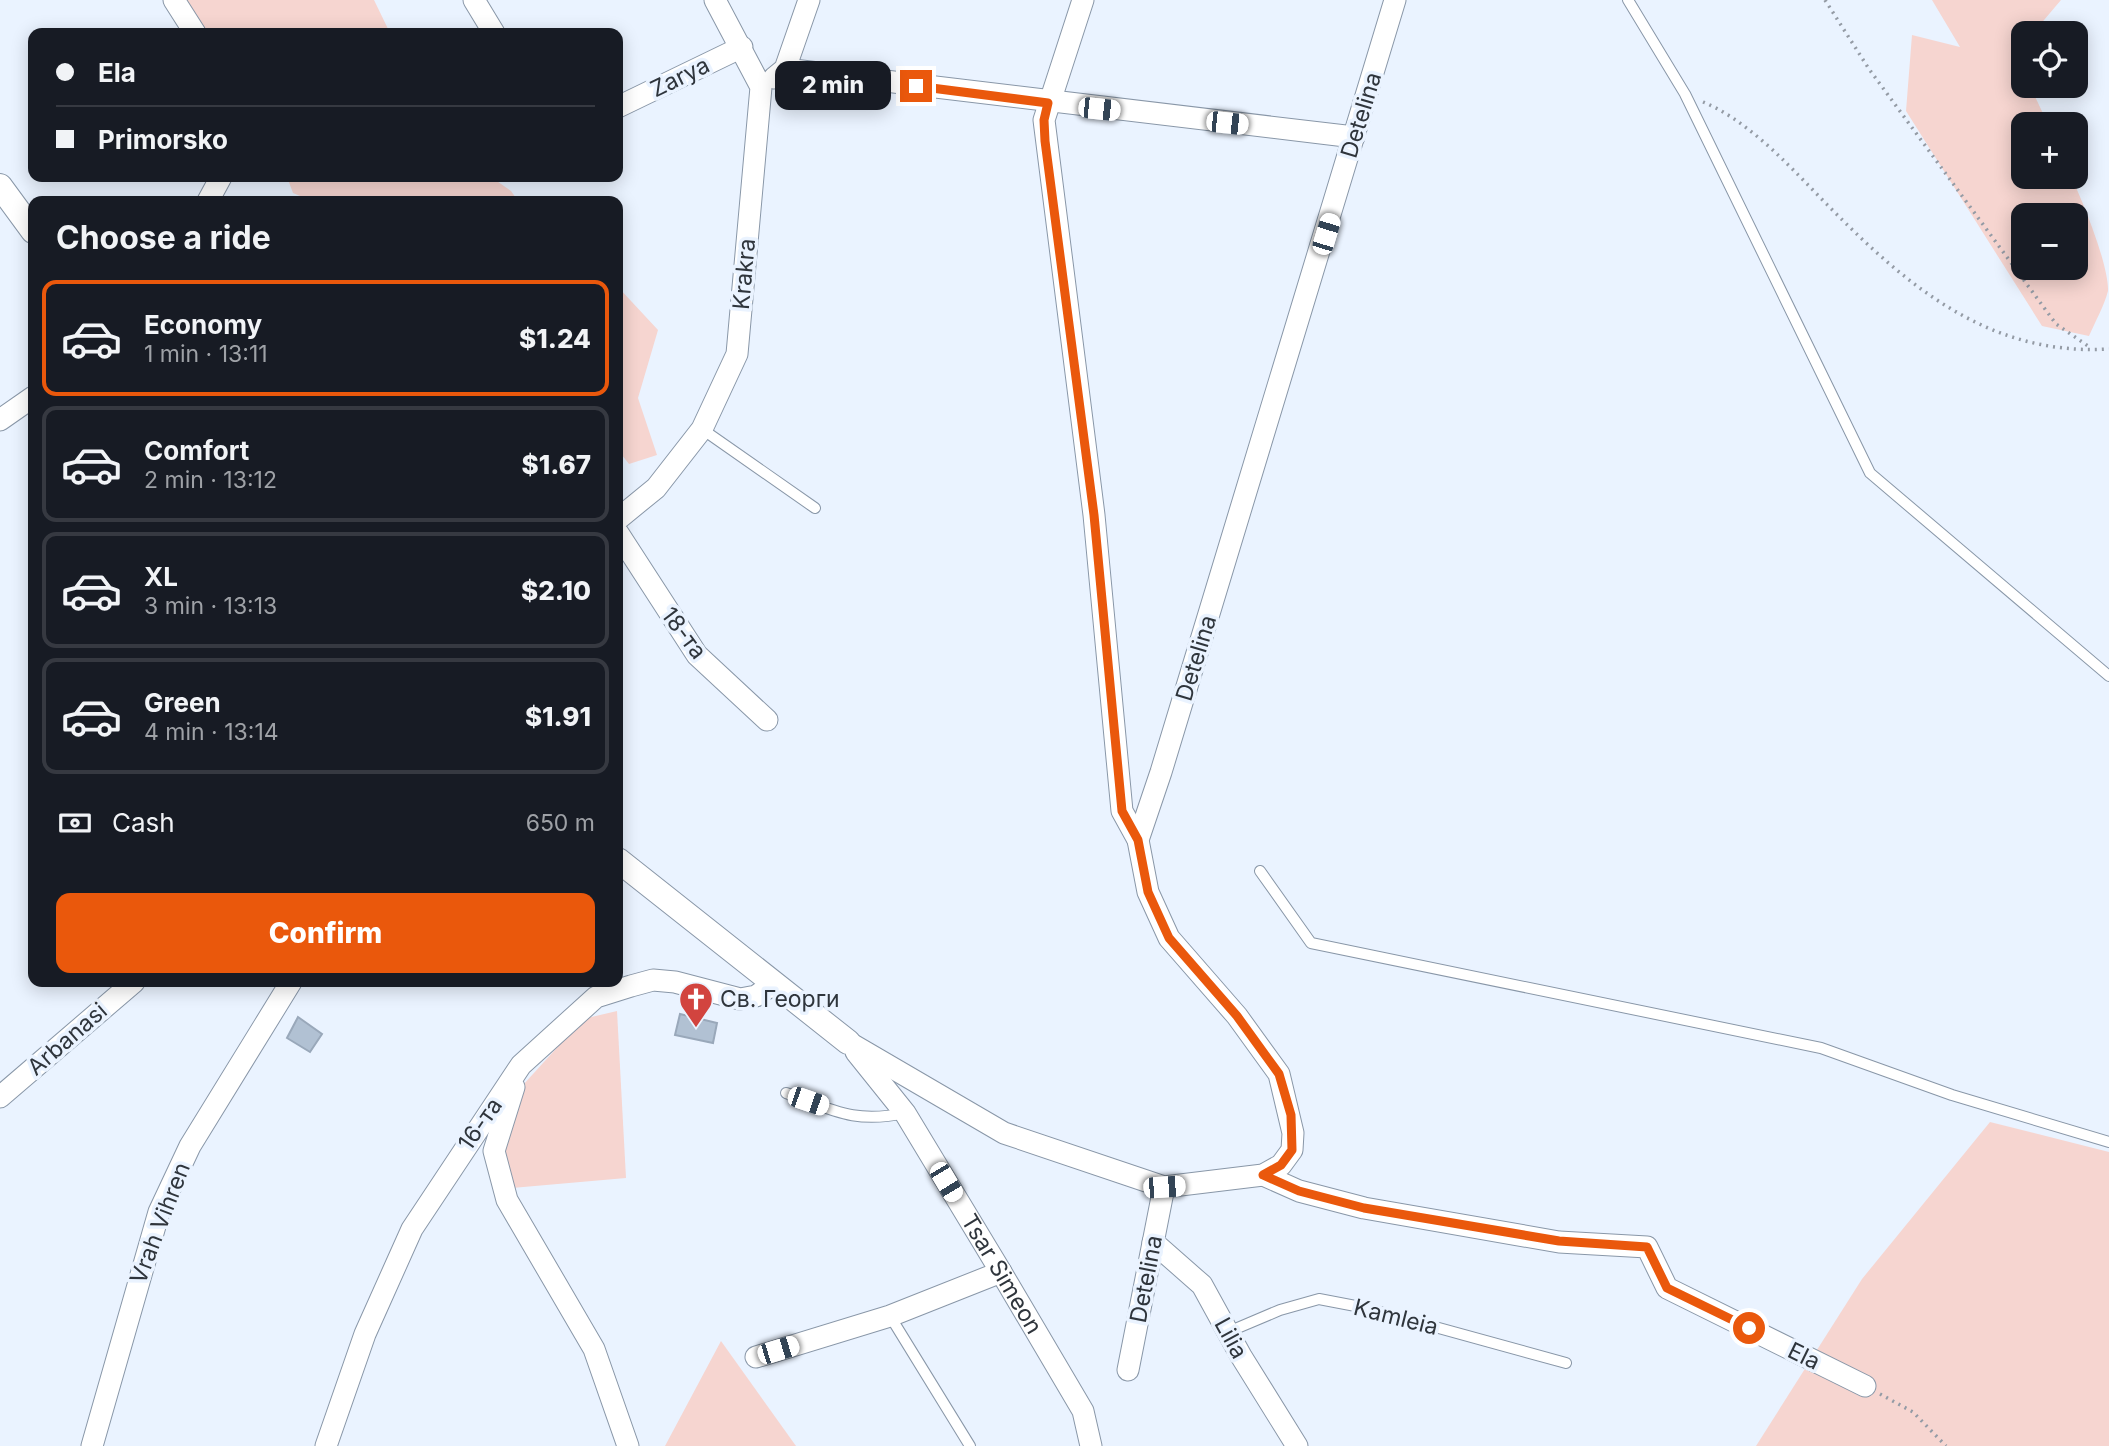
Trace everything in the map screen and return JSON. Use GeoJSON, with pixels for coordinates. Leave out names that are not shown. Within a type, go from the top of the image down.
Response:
{"type":"FeatureCollection","features":[{"type":"Feature","properties":{"kind":"street"},"geometry":{"type":"LineString","coordinates":[[174,0],[192,28]]}},
{"type":"Feature","properties":{"kind":"street"},"geometry":{"type":"LineString","coordinates":[[474,0],[491,28]]}},
{"type":"Feature","properties":{"kind":"street"},"geometry":{"type":"LineString","coordinates":[[715,0],[761,87],[785,69],[809,0]]}},
{"type":"Feature","properties":{"kind":"street"},"geometry":{"type":"LineString","coordinates":[[1083,0],[1048,103],[1044,120],[1045,141],[1094,515],[1122,811],[1138,840]]}},
{"type":"Feature","properties":{"kind":"street","name":"Detelina"},"geometry":{"type":"LineString","coordinates":[[1263,1175],[1281,1165],[1292,1150],[1291,1115],[1279,1074],[1237,1016],[1169,938],[1148,892],[1138,840],[1395,0]]}},
{"type":"Feature","properties":{"kind":"street","name":"Zarya"},"geometry":{"type":"LineString","coordinates":[[623,105],[742,47]]}},
{"type":"Feature","properties":{"kind":"street"},"geometry":{"type":"LineString","coordinates":[[785,69],[1354,138]]}},
{"type":"Feature","properties":{"kind":"street","name":"Krakra"},"geometry":{"type":"LineString","coordinates":[[623,515],[656,488],[702,429],[737,354],[761,87]]}},
{"type":"Feature","properties":{"kind":"street"},"geometry":{"type":"LineString","coordinates":[[0,186],[28,221]]}},
{"type":"Feature","properties":{"kind":"street"},"geometry":{"type":"LineString","coordinates":[[0,421],[28,401]]}},
{"type":"Feature","properties":{"kind":"street","name":"18-та"},"geometry":{"type":"LineString","coordinates":[[623,541],[697,655],[767,720]]}},
{"type":"Feature","properties":{"kind":"street","name":"Tsar Simeon"},"geometry":{"type":"LineString","coordinates":[[623,864],[848,1042],[905,1113],[1001,1272],[1083,1411],[1091,1446]]}},
{"type":"Feature","properties":{"kind":"street","name":"16-та"},"geometry":{"type":"LineString","coordinates":[[326,1446],[365,1334],[412,1229],[521,1065],[596,997],[653,980],[675,982],[740,999],[756,996],[773,984]]}},
{"type":"Feature","properties":{"kind":"street","name":"Arbanasi"},"geometry":{"type":"LineString","coordinates":[[0,1097],[127,987]]}},
{"type":"Feature","properties":{"kind":"street","name":"Vrah Vihren"},"geometry":{"type":"LineString","coordinates":[[92,1446],[159,1212],[213,1106],[288,987]]}},
{"type":"Feature","properties":{"kind":"street"},"geometry":{"type":"LineString","coordinates":[[848,1042],[1003,1133],[1164,1187],[1263,1175]]}},
{"type":"Feature","properties":{"kind":"street"},"geometry":{"type":"LineString","coordinates":[[521,1065],[494,1151],[500,1176],[507,1200],[594,1349],[623,1445]]}},
{"type":"Feature","properties":{"kind":"street","name":"Ela"},"geometry":{"type":"LineString","coordinates":[[1263,1175],[1299,1191],[1364,1208],[1559,1241],[1647,1247],[1667,1288],[1865,1386]]}},
{"type":"Feature","properties":{"kind":"street","name":"Detelina"},"geometry":{"type":"LineString","coordinates":[[1128,1370],[1164,1187]]}},
{"type":"Feature","properties":{"kind":"street","name":"Lilia"},"geometry":{"type":"LineString","coordinates":[[1153,1242],[1202,1285],[1297,1446]]}},
{"type":"Feature","properties":{"kind":"street"},"geometry":{"type":"LineString","coordinates":[[756,1357],[890,1316],[1001,1272]]}},
{"type":"Feature","properties":{"kind":"lane"},"geometry":{"type":"LineString","coordinates":[[1628,0],[1685,94],[1870,473],[2109,676]]}},
{"type":"Feature","properties":{"kind":"lane"},"geometry":{"type":"LineString","coordinates":[[702,429],[815,508]]}},
{"type":"Feature","properties":{"kind":"lane"},"geometry":{"type":"LineString","coordinates":[[1260,871],[1311,943],[1821,1048],[1952,1095],[2109,1142]]}},
{"type":"Feature","properties":{"kind":"lane"},"geometry":{"type":"LineString","coordinates":[[786,1093],[852,1116],[874,1120],[905,1113]]}},
{"type":"Feature","properties":{"kind":"lane","name":"Kamleia"},"geometry":{"type":"LineString","coordinates":[[1228,1332],[1280,1310],[1319,1299],[1366,1308],[1566,1363]]}},
{"type":"Feature","properties":{"kind":"lane"},"geometry":{"type":"LineString","coordinates":[[890,1316],[970,1446]]}},
{"type":"Feature","properties":{"kind":"path"},"geometry":{"type":"LineString","coordinates":[[1825,0],[1869,69],[2056,324],[2093,350]]}},
{"type":"Feature","properties":{"kind":"path"},"geometry":{"type":"LineString","coordinates":[[1685,94],[1712,106],[1775,151],[1873,252],[1938,302],[2000,334],[2031,344],[2077,351],[2109,349]]}},
{"type":"Feature","properties":{"kind":"path"},"geometry":{"type":"LineString","coordinates":[[1865,1386],[1913,1412],[1946,1446]]}},
{"type":"Feature","properties":{"kind":"shaded area"},"geometry":{"type":"Polygon","coordinates":[[[179,0],[374,0],[388,28],[200,28],[179,0]]]}},
{"type":"Feature","properties":{"kind":"shaded area"},"geometry":{"type":"Polygon","coordinates":[[[1932,0],[2061,0],[2043,21],[2011,21],[2011,98],[2036,98],[2042,112],[2011,112],[2011,189],[2076,189],[2083,203],[2011,203],[2011,277],[1906,111],[1912,35],[1960,47],[1932,0]]]}},
{"type":"Feature","properties":{"kind":"shaded area"},"geometry":{"type":"Polygon","coordinates":[[[289,182],[498,182],[514,196],[300,196],[293,193],[289,182]]]}},
{"type":"Feature","properties":{"kind":"shaded area"},"geometry":{"type":"Polygon","coordinates":[[[2088,218],[2107,280],[2108,291],[2102,308],[2089,336],[2042,326],[2013,280],[2088,280],[2088,218]]]}},
{"type":"Feature","properties":{"kind":"shaded area"},"geometry":{"type":"Polygon","coordinates":[[[623,292],[658,330],[638,398],[657,455],[629,464],[623,456],[623,292]]]}},
{"type":"Feature","properties":{"kind":"shaded area"},"geometry":{"type":"Polygon","coordinates":[[[617,1011],[626,1178],[512,1188],[505,1152],[523,1085],[583,1019],[617,1011]]]}},
{"type":"Feature","properties":{"kind":"shaded area"},"geometry":{"type":"Polygon","coordinates":[[[1990,1122],[2109,1152],[2109,1446],[1756,1446],[1862,1279],[1990,1122]]]}},
{"type":"Feature","properties":{"kind":"shaded area"},"geometry":{"type":"Polygon","coordinates":[[[721,1341],[796,1446],[665,1446],[721,1341]]]}},
{"type":"Feature","properties":{"kind":"building","name":"Св. Георги"},"geometry":{"type":"Polygon","coordinates":[[[680,1014],[717,1023],[713,1043],[675,1035],[680,1014]]]}},
{"type":"Feature","properties":{"kind":"building"},"geometry":{"type":"Polygon","coordinates":[[[298,1017],[322,1034],[310,1052],[287,1038],[298,1017]]]}},
{"type":"Feature","properties":{"kind":"place","name":"Св. Георги"},"geometry":{"type":"Point","coordinates":[696,1029]}},
{"type":"Feature","properties":{"kind":"route"},"geometry":{"type":"LineString","coordinates":[[916,86],[1048,103],[1044,120],[1045,141],[1094,515],[1122,811],[1138,840],[1148,892],[1169,938],[1237,1016],[1279,1074],[1291,1115],[1292,1150],[1281,1165],[1263,1175],[1299,1191],[1364,1208],[1559,1241],[1647,1247],[1667,1288],[1749,1328]]}}]}
